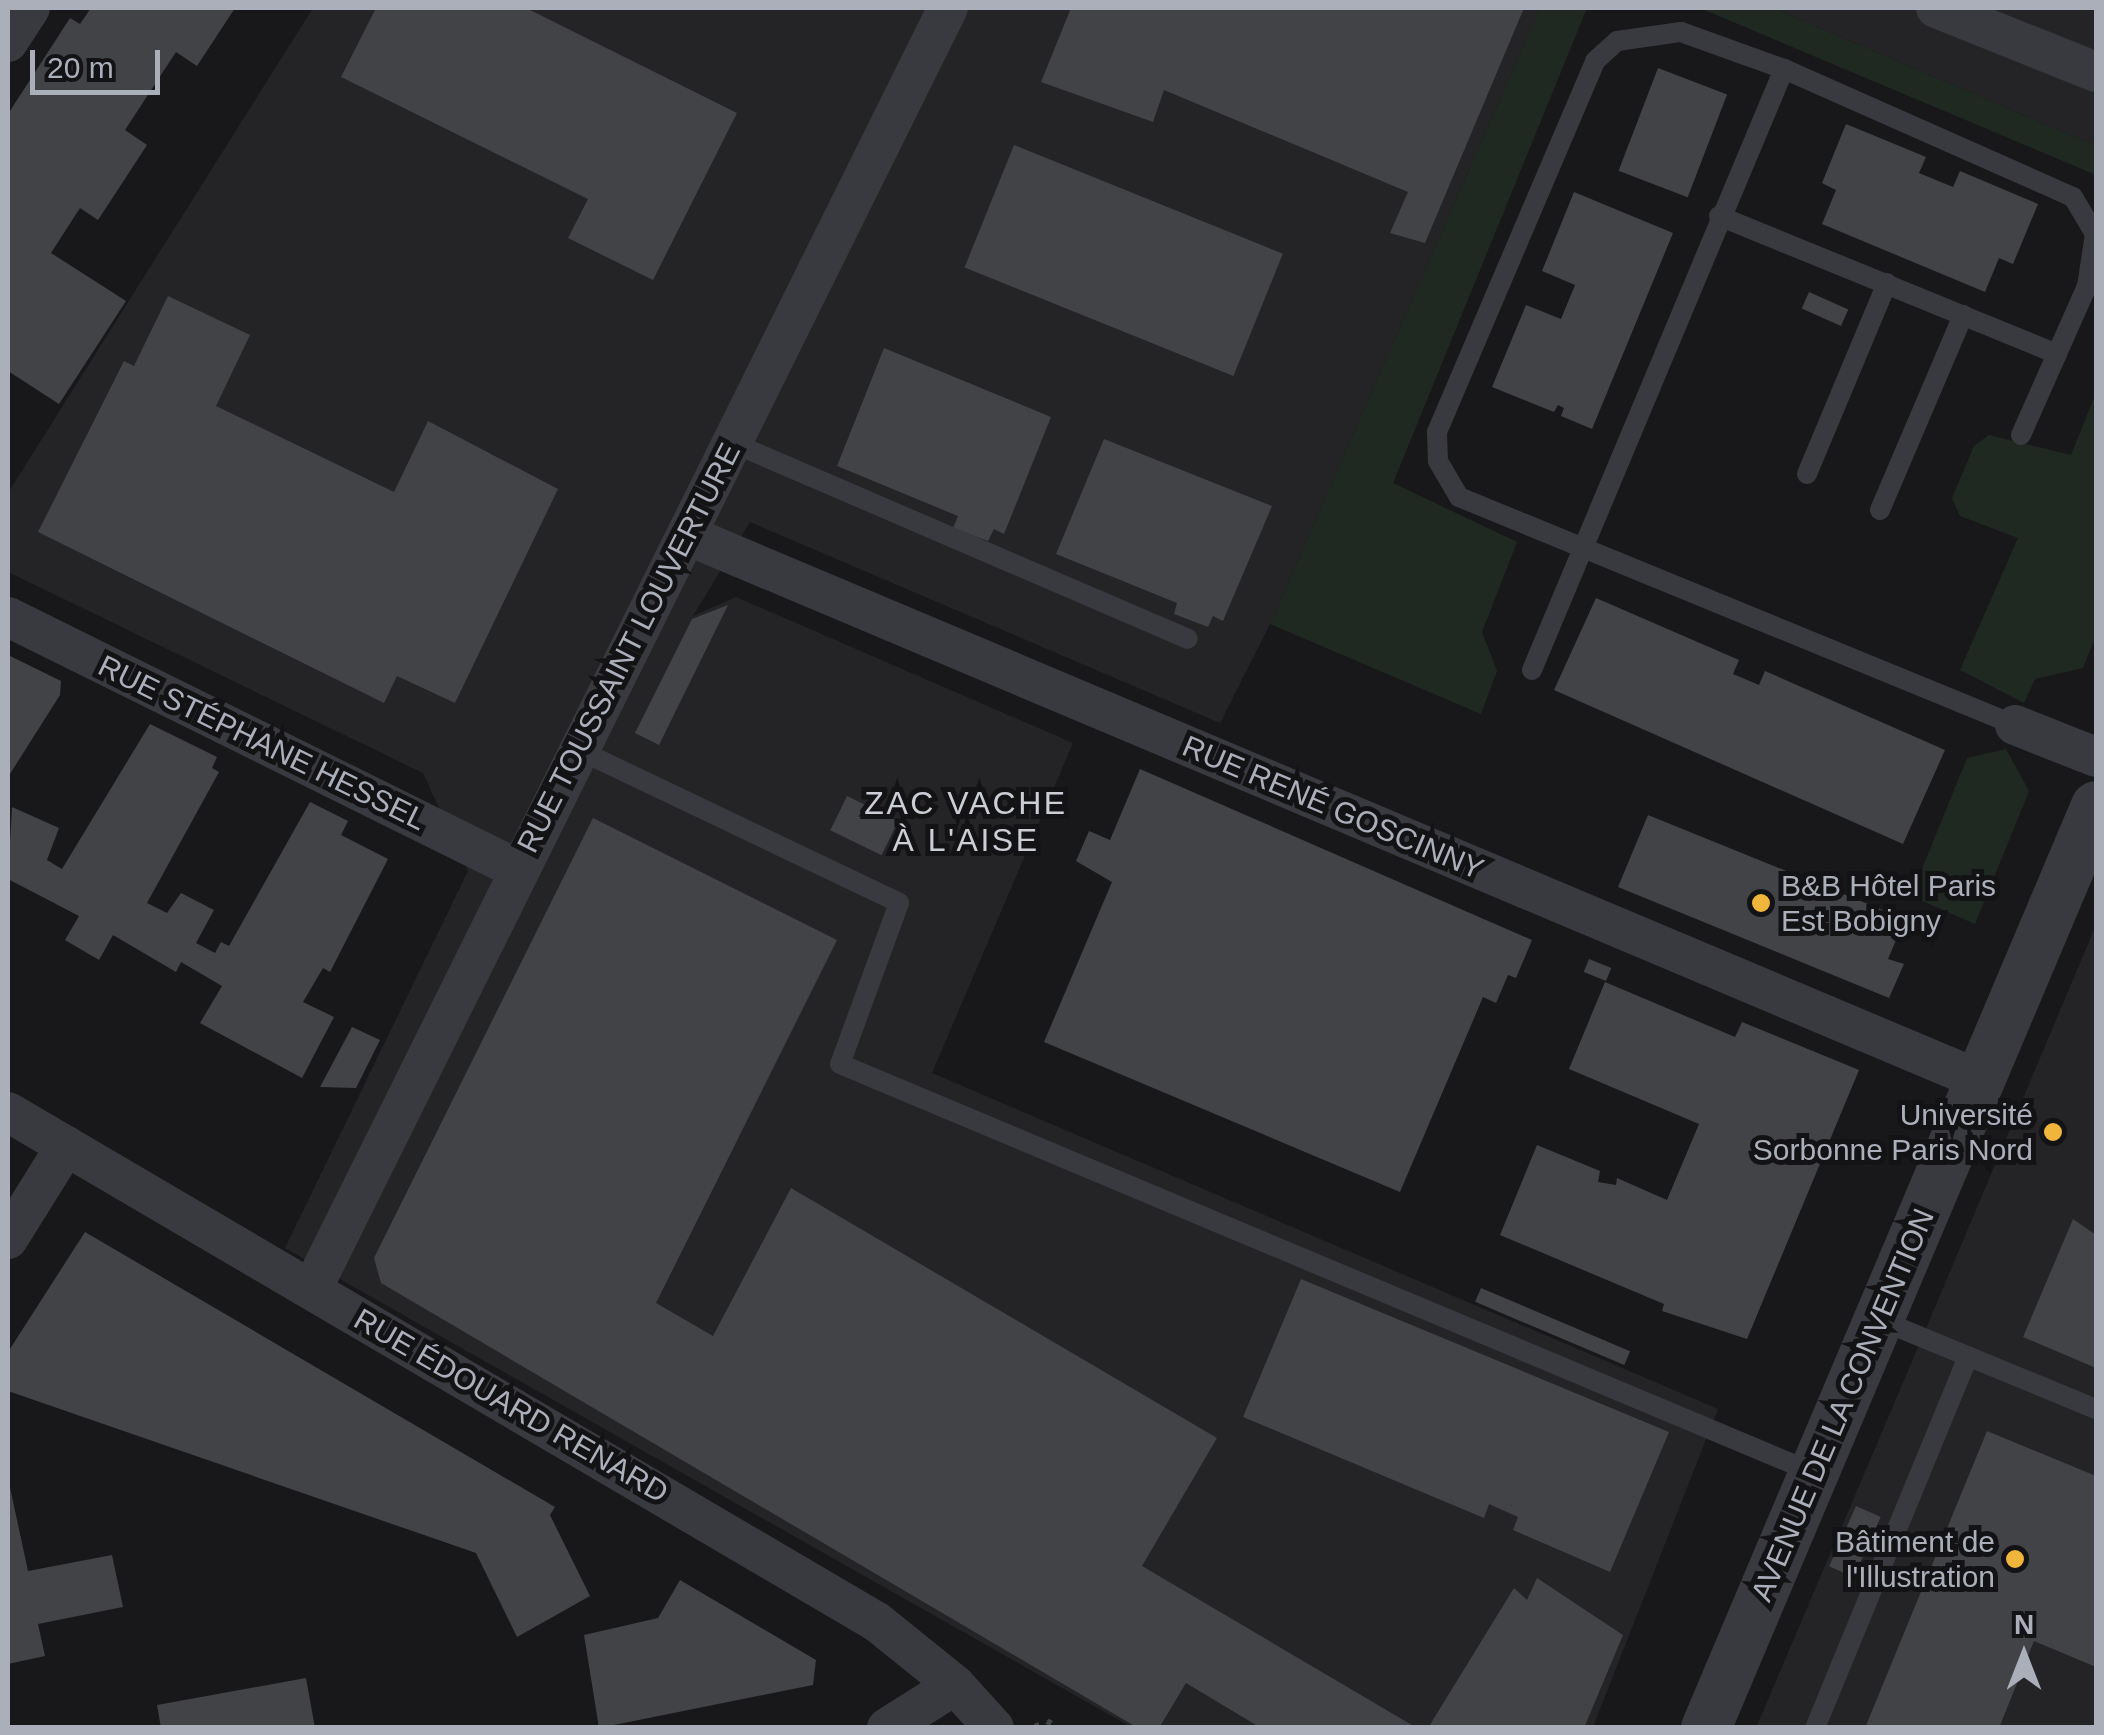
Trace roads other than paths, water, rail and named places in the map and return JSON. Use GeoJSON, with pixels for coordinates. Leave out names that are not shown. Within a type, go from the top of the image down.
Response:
{"type":"FeatureCollection","features":[{"type":"Feature","properties":{"kind":"street"},"geometry":{"type":"LineString","coordinates":[[8,42],[30,8]]}},
{"type":"Feature","properties":{"kind":"street","name":"RUE TOUSSAINT LOUVERTURE"},"geometry":{"type":"LineString","coordinates":[[312,1289],[517,869],[581,751],[948,8]]}},
{"type":"Feature","properties":{"kind":"street"},"geometry":{"type":"LineString","coordinates":[[1936,8],[2096,72]]}},
{"type":"Feature","properties":{"kind":"street","name":"RUE RENÉ GOSCINNY"},"geometry":{"type":"LineString","coordinates":[[687,535],[1980,1080]]}},
{"type":"Feature","properties":{"kind":"street","name":"RUE STÉPHANE HESSEL"},"geometry":{"type":"LineString","coordinates":[[8,617],[517,869]]}},
{"type":"Feature","properties":{"kind":"street"},"geometry":{"type":"LineString","coordinates":[[2015,725],[2096,757]]}},
{"type":"Feature","properties":{"kind":"street","name":"AVENUE DE LA CONVENTION"},"geometry":{"type":"LineString","coordinates":[[1706,1728],[2096,806]]}},
{"type":"Feature","properties":{"kind":"street","name":"RUE ÉDOUARD RENARD"},"geometry":{"type":"LineString","coordinates":[[8,1112],[878,1622],[955,1686],[994,1728]]}},
{"type":"Feature","properties":{"kind":"street"},"geometry":{"type":"LineString","coordinates":[[8,1239],[66,1146]]}},
{"type":"Feature","properties":{"kind":"street"},"geometry":{"type":"LineString","coordinates":[[887,1728],[955,1686]]}},
{"type":"Feature","properties":{"kind":"lane"},"geometry":{"type":"LineString","coordinates":[[2015,725],[1459,497],[1447,482],[1437,432],[1595,60],[1618,41],[1682,32],[1784,68],[2047,180],[2091,216],[2094,234],[2087,286],[2021,435]]}},
{"type":"Feature","properties":{"kind":"lane"},"geometry":{"type":"LineString","coordinates":[[1532,670],[1580,547],[1784,68]]}},
{"type":"Feature","properties":{"kind":"lane"},"geometry":{"type":"LineString","coordinates":[[1719,216],[2057,354]]}},
{"type":"Feature","properties":{"kind":"lane"},"geometry":{"type":"LineString","coordinates":[[1806,474],[1887,283]]}},
{"type":"Feature","properties":{"kind":"lane"},"geometry":{"type":"LineString","coordinates":[[1880,510],[1963,315]]}},
{"type":"Feature","properties":{"kind":"lane"},"geometry":{"type":"LineString","coordinates":[[733,443],[1188,639]]}},
{"type":"Feature","properties":{"kind":"lane"},"geometry":{"type":"LineString","coordinates":[[581,751],[899,903],[840,1064],[1815,1473]]}},
{"type":"Feature","properties":{"kind":"lane"},"geometry":{"type":"LineString","coordinates":[[1880,1320],[2096,1409]]}},
{"type":"Feature","properties":{"kind":"lane"},"geometry":{"type":"LineString","coordinates":[[1816,1728],[1968,1356]]}},
{"type":"Feature","properties":{"kind":"place","name":"B&B Hôtel Paris Est Bobigny"},"geometry":{"type":"Point","coordinates":[1761,903]}},
{"type":"Feature","properties":{"kind":"place","name":"Université Sorbonne Paris Nord"},"geometry":{"type":"Point","coordinates":[2053,1132]}},
{"type":"Feature","properties":{"kind":"place","name":"Bâtiment de l'Illustration"},"geometry":{"type":"Point","coordinates":[2015,1559]}},
{"type":"Feature","properties":{"kind":"district","name":"ZAC VACHE À L'AISE"},"geometry":{"type":"Point","coordinates":[966,822]}}]}
